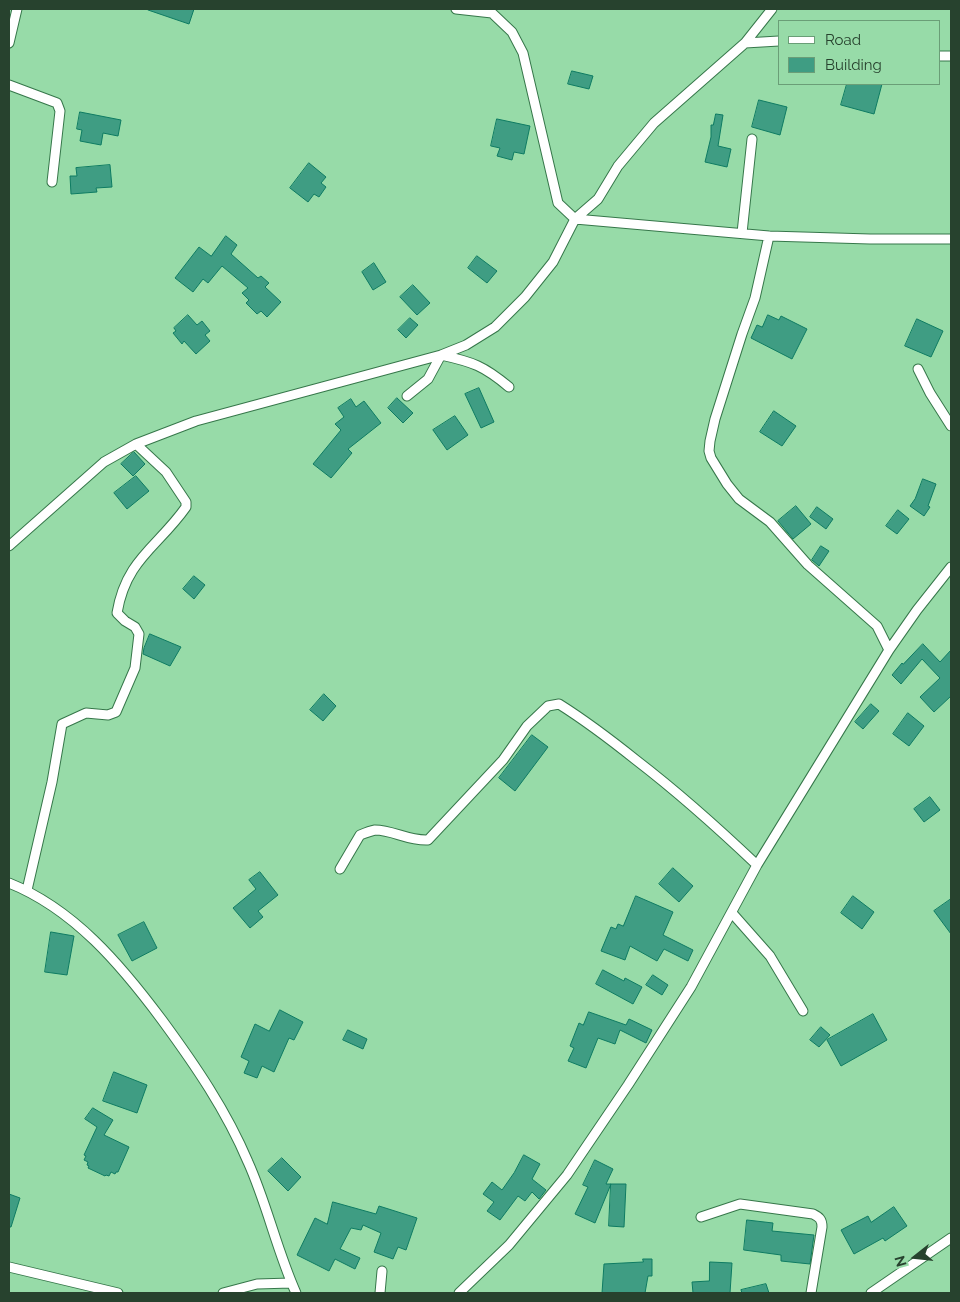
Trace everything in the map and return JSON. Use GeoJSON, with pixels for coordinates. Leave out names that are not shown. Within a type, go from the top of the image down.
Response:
{"type":"FeatureCollection","features":[{"type":"Feature","properties":{"kind":"street"},"geometry":{"type":"LineString","coordinates":[[9,43],[17,9]]}},
{"type":"Feature","properties":{"kind":"street"},"geometry":{"type":"LineString","coordinates":[[456,9],[492,13],[512,32],[523,53],[558,203],[575,220],[769,236],[951,239]]}},
{"type":"Feature","properties":{"kind":"street"},"geometry":{"type":"LineString","coordinates":[[9,546],[104,462],[136,444],[196,421],[441,355],[466,345],[495,327],[525,297],[553,262],[575,220],[598,199],[618,166],[654,123],[745,42],[772,9]]}},
{"type":"Feature","properties":{"kind":"street"},"geometry":{"type":"LineString","coordinates":[[745,42],[778,41]]}},
{"type":"Feature","properties":{"kind":"street"},"geometry":{"type":"LineString","coordinates":[[9,85],[57,103],[60,110],[52,182]]}},
{"type":"Feature","properties":{"kind":"street"},"geometry":{"type":"LineString","coordinates":[[742,233],[752,139]]}},
{"type":"Feature","properties":{"kind":"street"},"geometry":{"type":"LineString","coordinates":[[769,236],[756,298],[742,334],[715,419],[710,441],[709,451],[711,458],[739,499],[770,522],[808,565],[877,626],[889,650]]}},
{"type":"Feature","properties":{"kind":"street"},"geometry":{"type":"LineString","coordinates":[[441,355],[469,361],[491,372],[509,387]]}},
{"type":"Feature","properties":{"kind":"street"},"geometry":{"type":"LineString","coordinates":[[407,396],[428,379],[441,355]]}},
{"type":"Feature","properties":{"kind":"street"},"geometry":{"type":"LineString","coordinates":[[918,369],[930,393],[951,426]]}},
{"type":"Feature","properties":{"kind":"street"},"geometry":{"type":"LineString","coordinates":[[27,890],[52,782],[62,724],[86,713],[108,716],[116,712],[135,668],[139,634],[135,627],[117,613],[120,599],[131,571],[186,507],[186,502],[166,472],[136,444]]}},
{"type":"Feature","properties":{"kind":"street"},"geometry":{"type":"LineString","coordinates":[[459,1293],[509,1245],[567,1175],[628,1085],[691,987],[757,865],[889,650],[917,610],[951,567]]}},
{"type":"Feature","properties":{"kind":"street"},"geometry":{"type":"LineString","coordinates":[[340,869],[360,835],[374,830],[406,838],[428,840],[502,760],[527,726],[548,706],[559,704],[587,721],[675,790],[718,827],[757,865]]}},
{"type":"Feature","properties":{"kind":"street"},"geometry":{"type":"LineString","coordinates":[[9,883],[27,890],[54,907],[92,938],[146,998],[199,1072],[233,1128],[249,1164],[296,1293]]}},
{"type":"Feature","properties":{"kind":"street"},"geometry":{"type":"LineString","coordinates":[[732,913],[770,956],[803,1011]]}},
{"type":"Feature","properties":{"kind":"street"},"geometry":{"type":"LineString","coordinates":[[701,1216],[740,1204],[813,1214],[819,1217],[822,1227],[811,1293]]}},
{"type":"Feature","properties":{"kind":"street"},"geometry":{"type":"LineString","coordinates":[[871,1293],[951,1238]]}},
{"type":"Feature","properties":{"kind":"street"},"geometry":{"type":"LineString","coordinates":[[9,1267],[118,1293]]}},
{"type":"Feature","properties":{"kind":"street"},"geometry":{"type":"LineString","coordinates":[[380,1293],[382,1272]]}},
{"type":"Feature","properties":{"kind":"street"},"geometry":{"type":"LineString","coordinates":[[223,1293],[258,1284],[291,1283]]}},
{"type":"Feature","properties":{"kind":"building"},"geometry":{"type":"Polygon","coordinates":[[[148,9],[194,9],[189,24],[148,9]]]}},
{"type":"Feature","properties":{"kind":"building"},"geometry":{"type":"Polygon","coordinates":[[[572,71],[593,76],[589,89],[568,84],[572,71]]]}},
{"type":"Feature","properties":{"kind":"building"},"geometry":{"type":"Polygon","coordinates":[[[847,85],[882,85],[874,114],[841,105],[847,85]]]}},
{"type":"Feature","properties":{"kind":"building"},"geometry":{"type":"Polygon","coordinates":[[[759,100],[787,107],[780,135],[752,127],[759,100]]]}},
{"type":"Feature","properties":{"kind":"building"},"geometry":{"type":"Polygon","coordinates":[[[80,112],[121,120],[118,136],[103,133],[101,145],[80,141],[82,130],[77,129],[80,112]]]}},
{"type":"Feature","properties":{"kind":"building"},"geometry":{"type":"Polygon","coordinates":[[[716,114],[723,115],[718,146],[731,149],[727,167],[705,162],[711,137],[711,125],[713,125],[716,114]]]}},
{"type":"Feature","properties":{"kind":"building"},"geometry":{"type":"Polygon","coordinates":[[[497,119],[530,126],[524,154],[514,152],[512,160],[497,156],[500,148],[491,146],[497,119]]]}},
{"type":"Feature","properties":{"kind":"building"},"geometry":{"type":"Polygon","coordinates":[[[309,163],[326,177],[321,183],[326,187],[319,197],[314,194],[308,202],[290,188],[309,163]]]}},
{"type":"Feature","properties":{"kind":"building"},"geometry":{"type":"Polygon","coordinates":[[[110,165],[112,187],[96,188],[97,192],[71,194],[70,176],[77,176],[76,168],[110,165]]]}},
{"type":"Feature","properties":{"kind":"building"},"geometry":{"type":"Polygon","coordinates":[[[226,236],[237,245],[231,254],[258,278],[261,276],[269,283],[265,287],[281,302],[267,317],[261,311],[257,314],[246,303],[249,300],[242,293],[248,288],[222,266],[208,283],[203,279],[193,292],[175,278],[199,247],[211,256],[226,236]]]}},
{"type":"Feature","properties":{"kind":"building"},"geometry":{"type":"Polygon","coordinates":[[[477,256],[497,271],[487,283],[468,268],[477,256]]]}},
{"type":"Feature","properties":{"kind":"building"},"geometry":{"type":"Polygon","coordinates":[[[374,263],[386,282],[373,290],[362,272],[374,263]]]}},
{"type":"Feature","properties":{"kind":"building"},"geometry":{"type":"Polygon","coordinates":[[[413,285],[430,303],[417,315],[400,297],[413,285]]]}},
{"type":"Feature","properties":{"kind":"building"},"geometry":{"type":"Polygon","coordinates":[[[188,315],[197,325],[202,321],[210,331],[205,335],[210,341],[196,354],[184,341],[182,344],[173,333],[176,331],[174,328],[188,315]]]}},
{"type":"Feature","properties":{"kind":"building"},"geometry":{"type":"Polygon","coordinates":[[[768,315],[779,320],[781,316],[807,329],[792,359],[751,338],[757,325],[762,327],[768,315]]]}},
{"type":"Feature","properties":{"kind":"building"},"geometry":{"type":"Polygon","coordinates":[[[410,318],[418,325],[406,338],[398,330],[410,318]]]}},
{"type":"Feature","properties":{"kind":"building"},"geometry":{"type":"Polygon","coordinates":[[[917,319],[943,331],[931,357],[905,346],[917,319]]]}},
{"type":"Feature","properties":{"kind":"building"},"geometry":{"type":"Polygon","coordinates":[[[479,388],[494,422],[481,428],[465,394],[479,388]]]}},
{"type":"Feature","properties":{"kind":"building"},"geometry":{"type":"Polygon","coordinates":[[[397,398],[413,413],[403,423],[388,408],[397,398]]]}},
{"type":"Feature","properties":{"kind":"building"},"geometry":{"type":"Polygon","coordinates":[[[351,399],[356,407],[364,401],[381,423],[348,449],[352,453],[331,478],[313,464],[341,430],[335,424],[344,417],[338,408],[351,399]]]}},
{"type":"Feature","properties":{"kind":"building"},"geometry":{"type":"Polygon","coordinates":[[[774,411],[796,426],[782,446],[760,432],[774,411]]]}},
{"type":"Feature","properties":{"kind":"building"},"geometry":{"type":"Polygon","coordinates":[[[455,416],[468,435],[447,450],[433,430],[455,416]]]}},
{"type":"Feature","properties":{"kind":"building"},"geometry":{"type":"Polygon","coordinates":[[[134,452],[145,464],[133,476],[121,464],[134,452]]]}},
{"type":"Feature","properties":{"kind":"building"},"geometry":{"type":"Polygon","coordinates":[[[136,476],[149,491],[127,509],[114,493],[136,476]]]}},
{"type":"Feature","properties":{"kind":"building"},"geometry":{"type":"Polygon","coordinates":[[[923,479],[936,484],[928,506],[930,507],[924,516],[910,506],[923,479]]]}},
{"type":"Feature","properties":{"kind":"building"},"geometry":{"type":"Polygon","coordinates":[[[796,506],[811,524],[793,539],[778,521],[796,506]]]}},
{"type":"Feature","properties":{"kind":"building"},"geometry":{"type":"Polygon","coordinates":[[[817,507],[833,519],[826,529],[810,517],[817,507]]]}},
{"type":"Feature","properties":{"kind":"building"},"geometry":{"type":"Polygon","coordinates":[[[898,510],[909,519],[897,534],[886,526],[898,510]]]}},
{"type":"Feature","properties":{"kind":"building"},"geometry":{"type":"Polygon","coordinates":[[[821,546],[829,551],[819,566],[812,560],[821,546]]]}},
{"type":"Feature","properties":{"kind":"building"},"geometry":{"type":"Polygon","coordinates":[[[194,576],[205,585],[194,599],[183,589],[194,576]]]}},
{"type":"Feature","properties":{"kind":"building"},"geometry":{"type":"Polygon","coordinates":[[[150,634],[181,647],[170,666],[143,654],[150,634]]]}},
{"type":"Feature","properties":{"kind":"building"},"geometry":{"type":"Polygon","coordinates":[[[923,644],[940,662],[951,650],[951,696],[934,712],[920,697],[940,678],[922,659],[901,684],[892,675],[923,644]]]}},
{"type":"Feature","properties":{"kind":"building"},"geometry":{"type":"Polygon","coordinates":[[[324,694],[336,706],[323,721],[310,710],[324,694]]]}},
{"type":"Feature","properties":{"kind":"building"},"geometry":{"type":"Polygon","coordinates":[[[871,704],[879,711],[863,729],[855,722],[871,704]]]}},
{"type":"Feature","properties":{"kind":"building"},"geometry":{"type":"Polygon","coordinates":[[[908,713],[924,726],[909,746],[893,734],[908,713]]]}},
{"type":"Feature","properties":{"kind":"building"},"geometry":{"type":"Polygon","coordinates":[[[532,735],[548,747],[515,791],[499,778],[532,735]]]}},
{"type":"Feature","properties":{"kind":"building"},"geometry":{"type":"Polygon","coordinates":[[[930,797],[940,810],[924,822],[914,809],[930,797]]]}},
{"type":"Feature","properties":{"kind":"building"},"geometry":{"type":"Polygon","coordinates":[[[673,868],[693,886],[679,902],[659,884],[673,868]]]}},
{"type":"Feature","properties":{"kind":"building"},"geometry":{"type":"Polygon","coordinates":[[[260,872],[278,895],[258,911],[263,917],[250,928],[233,908],[256,889],[249,880],[260,872]]]}},
{"type":"Feature","properties":{"kind":"building"},"geometry":{"type":"Polygon","coordinates":[[[636,896],[673,912],[663,935],[693,950],[688,961],[664,949],[657,961],[630,946],[625,960],[601,951],[611,927],[616,929],[618,924],[623,926],[636,896]]]}},
{"type":"Feature","properties":{"kind":"building"},"geometry":{"type":"Polygon","coordinates":[[[853,896],[874,912],[862,929],[841,913],[853,896]]]}},
{"type":"Feature","properties":{"kind":"building"},"geometry":{"type":"Polygon","coordinates":[[[951,899],[951,934],[934,911],[951,899]]]}},
{"type":"Feature","properties":{"kind":"building"},"geometry":{"type":"Polygon","coordinates":[[[144,922],[157,948],[132,961],[118,935],[144,922]]]}},
{"type":"Feature","properties":{"kind":"building"},"geometry":{"type":"Polygon","coordinates":[[[51,932],[74,936],[67,975],[45,972],[51,932]]]}},
{"type":"Feature","properties":{"kind":"building"},"geometry":{"type":"Polygon","coordinates":[[[603,970],[624,981],[625,978],[642,987],[633,1004],[596,984],[603,970]]]}},
{"type":"Feature","properties":{"kind":"building"},"geometry":{"type":"Polygon","coordinates":[[[653,975],[668,985],[662,995],[646,985],[653,975]]]}},
{"type":"Feature","properties":{"kind":"building"},"geometry":{"type":"Polygon","coordinates":[[[280,1010],[303,1022],[294,1040],[289,1038],[274,1072],[262,1066],[257,1078],[244,1073],[249,1061],[241,1057],[255,1024],[269,1031],[280,1010]]]}},
{"type":"Feature","properties":{"kind":"building"},"geometry":{"type":"Polygon","coordinates":[[[589,1012],[626,1025],[629,1019],[652,1030],[646,1043],[620,1030],[615,1044],[598,1038],[586,1068],[568,1061],[574,1048],[570,1046],[579,1023],[583,1025],[589,1012]]]}},
{"type":"Feature","properties":{"kind":"building"},"geometry":{"type":"Polygon","coordinates":[[[873,1014],[887,1040],[841,1066],[827,1040],[873,1014]]]}},
{"type":"Feature","properties":{"kind":"building"},"geometry":{"type":"Polygon","coordinates":[[[821,1027],[830,1035],[819,1047],[810,1040],[821,1027]]]}},
{"type":"Feature","properties":{"kind":"building"},"geometry":{"type":"Polygon","coordinates":[[[348,1030],[367,1039],[363,1049],[343,1040],[348,1030]]]}},
{"type":"Feature","properties":{"kind":"building"},"geometry":{"type":"Polygon","coordinates":[[[114,1072],[147,1085],[137,1113],[103,1101],[114,1072]]]}},
{"type":"Feature","properties":{"kind":"building"},"geometry":{"type":"Polygon","coordinates":[[[93,1108],[113,1120],[104,1135],[129,1147],[118,1172],[115,1174],[111,1172],[109,1176],[88,1168],[88,1162],[84,1160],[86,1156],[84,1155],[97,1127],[85,1119],[93,1108]]]}},
{"type":"Feature","properties":{"kind":"building"},"geometry":{"type":"Polygon","coordinates":[[[524,1155],[540,1164],[532,1179],[546,1190],[539,1199],[532,1192],[525,1201],[518,1196],[500,1220],[487,1211],[494,1202],[483,1194],[492,1182],[502,1190],[524,1155]]]}},
{"type":"Feature","properties":{"kind":"building"},"geometry":{"type":"Polygon","coordinates":[[[282,1158],[301,1177],[288,1191],[268,1171],[282,1158]]]}},
{"type":"Feature","properties":{"kind":"building"},"geometry":{"type":"Polygon","coordinates":[[[595,1160],[613,1169],[606,1184],[611,1184],[595,1223],[575,1214],[588,1187],[583,1185],[595,1160]]]}},
{"type":"Feature","properties":{"kind":"building"},"geometry":{"type":"Polygon","coordinates":[[[611,1184],[626,1184],[624,1227],[609,1226],[611,1184]]]}},
{"type":"Feature","properties":{"kind":"building"},"geometry":{"type":"Polygon","coordinates":[[[9,1194],[20,1198],[11,1227],[9,1227],[9,1194]]]}},
{"type":"Feature","properties":{"kind":"building"},"geometry":{"type":"Polygon","coordinates":[[[333,1202],[376,1214],[379,1206],[417,1218],[406,1250],[398,1247],[393,1259],[374,1252],[381,1233],[363,1225],[361,1230],[351,1228],[340,1249],[360,1258],[355,1269],[335,1259],[329,1271],[297,1255],[315,1218],[327,1224],[333,1202]]]}},
{"type":"Feature","properties":{"kind":"building"},"geometry":{"type":"Polygon","coordinates":[[[894,1207],[907,1226],[885,1241],[883,1238],[854,1254],[841,1230],[868,1216],[871,1222],[894,1207]]]}},
{"type":"Feature","properties":{"kind":"building"},"geometry":{"type":"Polygon","coordinates":[[[747,1220],[773,1223],[772,1231],[814,1235],[810,1264],[781,1261],[781,1255],[744,1250],[747,1220]]]}},
{"type":"Feature","properties":{"kind":"building"},"geometry":{"type":"Polygon","coordinates":[[[643,1259],[652,1259],[652,1276],[648,1276],[645,1293],[602,1293],[604,1264],[643,1262],[643,1259]]]}},
{"type":"Feature","properties":{"kind":"building"},"geometry":{"type":"Polygon","coordinates":[[[710,1262],[732,1263],[730,1293],[693,1293],[692,1282],[709,1281],[710,1262]]]}},
{"type":"Feature","properties":{"kind":"building"},"geometry":{"type":"Polygon","coordinates":[[[766,1284],[769,1293],[742,1293],[741,1290],[766,1284]]]}}]}
